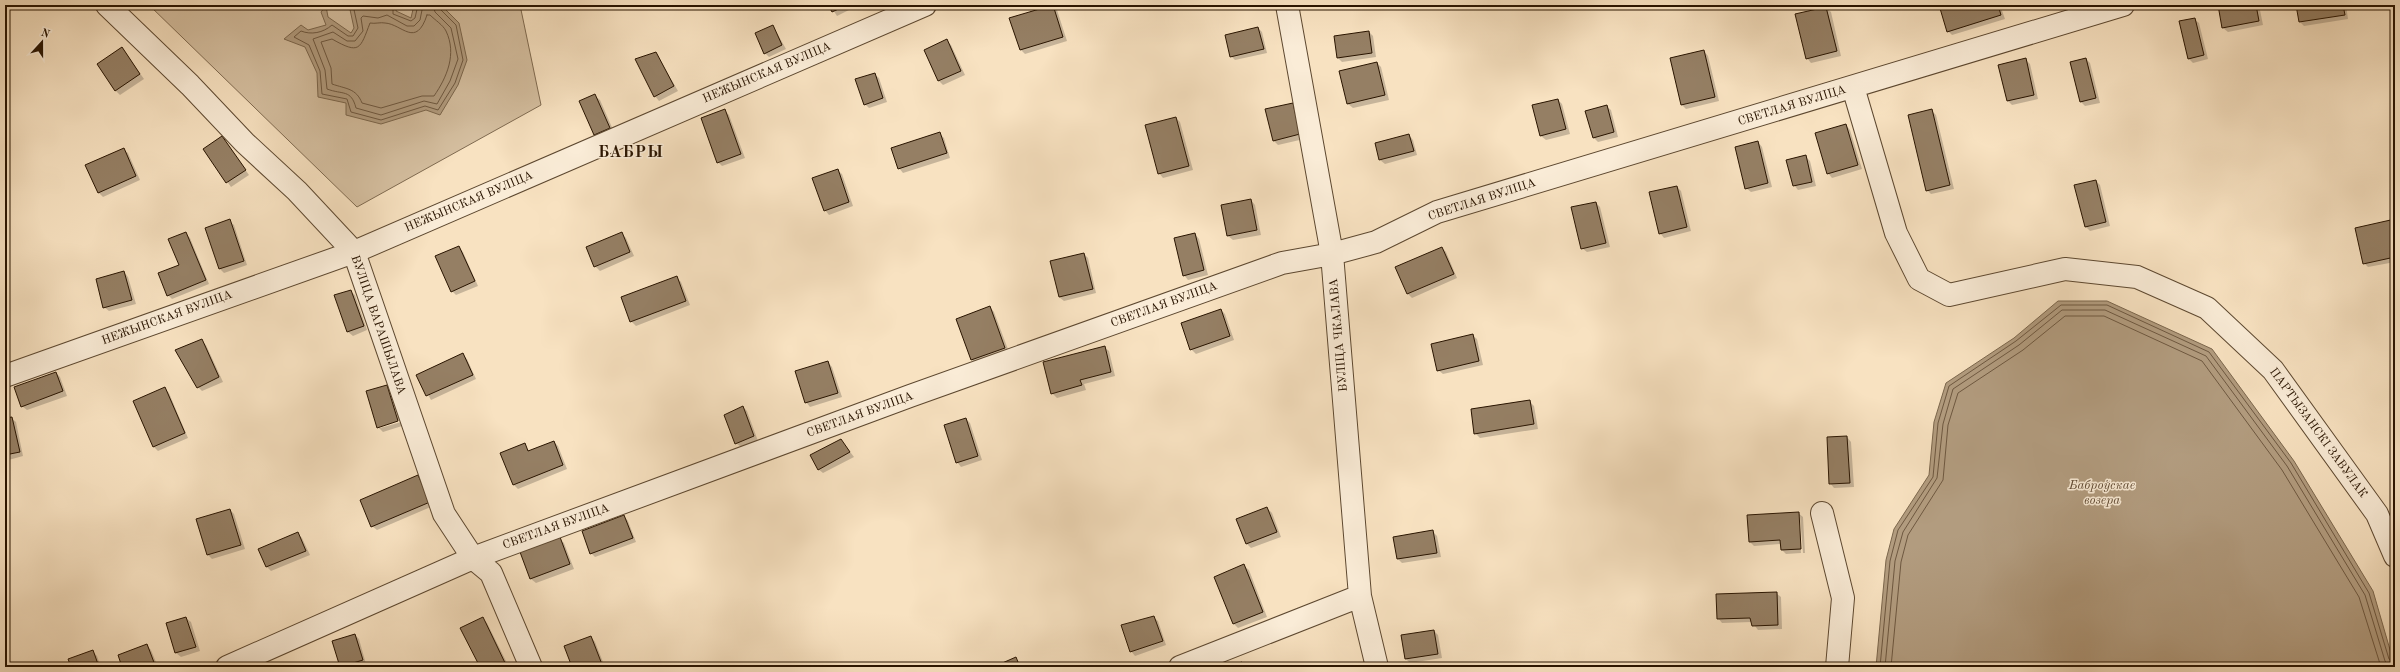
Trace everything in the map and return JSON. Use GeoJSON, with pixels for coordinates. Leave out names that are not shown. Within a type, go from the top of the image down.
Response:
{"type":"FeatureCollection","features":[{"type":"Feature","properties":{"kind":"street","name":"ВУЛІЦА ВАРАШЫЛАВА"},"geometry":{"type":"LineString","coordinates":[[107,5],[190,85],[245,143],[297,191],[354,252],[444,514],[473,558],[491,573],[531,667]]}},
{"type":"Feature","properties":{"kind":"street","name":"НЕЖЫНСКАЯ ВУЛІЦА"},"geometry":{"type":"LineString","coordinates":[[5,376],[354,252],[925,5]]}},
{"type":"Feature","properties":{"kind":"street","name":"ВУЛІЦА ЧКАЛАВА"},"geometry":{"type":"LineString","coordinates":[[1287,5],[1332,254],[1360,596],[1377,667]]}},
{"type":"Feature","properties":{"kind":"street","name":"СВЕТЛАЯ ВУЛІЦА"},"geometry":{"type":"LineString","coordinates":[[227,667],[473,558],[910,396],[1282,263],[1332,254],[1376,242],[1437,212],[2123,5]]}},
{"type":"Feature","properties":{"kind":"street","name":"ПАРТЫЗАНСКІ ЗАВУЛАК"},"geometry":{"type":"LineString","coordinates":[[1853,87],[1896,233],[1919,279],[1949,295],[2065,269],[2137,277],[2206,308],[2274,370],[2377,514],[2395,556]]}},
{"type":"Feature","properties":{"kind":"street"},"geometry":{"type":"LineString","coordinates":[[1822,513],[1843,598],[1837,667]]}},
{"type":"Feature","properties":{"kind":"street"},"geometry":{"type":"LineString","coordinates":[[1180,667],[1360,596]]}},
{"type":"Feature","properties":{"kind":"shaded area"},"geometry":{"type":"Polygon","coordinates":[[[149,5],[520,5],[541,105],[357,207],[149,5]]]}},
{"type":"Feature","properties":{"kind":"water"},"geometry":{"type":"Polygon","coordinates":[[[349,5],[378,9],[385,5],[397,5],[396,11],[411,18],[414,5],[441,5],[459,23],[467,60],[458,85],[440,115],[426,110],[381,124],[346,115],[346,103],[318,97],[317,73],[305,47],[284,39],[301,25],[308,30],[326,25],[321,12],[326,6],[328,17],[351,33],[354,28],[349,5]]]}},
{"type":"Feature","properties":{"kind":"water","name":"Баброўскае возера"},"geometry":{"type":"Polygon","coordinates":[[[2058,301],[2107,301],[2212,349],[2294,461],[2373,591],[2395,667],[1876,667],[1886,560],[1894,529],[1929,475],[1934,422],[1946,383],[2014,338],[2058,301]]]}},
{"type":"Feature","properties":{"kind":"building"},"geometry":{"type":"Polygon","coordinates":[[[828,5],[847,5],[832,12],[828,5]]]}},
{"type":"Feature","properties":{"kind":"building"},"geometry":{"type":"Polygon","coordinates":[[[1053,5],[1063,37],[1020,50],[1009,18],[1053,5]]]}},
{"type":"Feature","properties":{"kind":"building"},"geometry":{"type":"Polygon","coordinates":[[[1939,5],[1998,5],[2001,15],[1947,32],[1939,5]]]}},
{"type":"Feature","properties":{"kind":"building"},"geometry":{"type":"Polygon","coordinates":[[[2218,5],[2256,5],[2259,21],[2222,28],[2218,5]]]}},
{"type":"Feature","properties":{"kind":"building"},"geometry":{"type":"Polygon","coordinates":[[[2296,5],[2343,5],[2345,15],[2299,22],[2296,5]]]}},
{"type":"Feature","properties":{"kind":"building"},"geometry":{"type":"Polygon","coordinates":[[[1826,7],[1837,51],[1806,59],[1795,14],[1826,7]]]}},
{"type":"Feature","properties":{"kind":"building"},"geometry":{"type":"Polygon","coordinates":[[[2195,18],[2204,55],[2188,59],[2179,21],[2195,18]]]}},
{"type":"Feature","properties":{"kind":"building"},"geometry":{"type":"Polygon","coordinates":[[[773,25],[782,45],[764,54],[755,33],[773,25]]]}},
{"type":"Feature","properties":{"kind":"building"},"geometry":{"type":"Polygon","coordinates":[[[1258,27],[1264,49],[1230,57],[1225,35],[1258,27]]]}},
{"type":"Feature","properties":{"kind":"building"},"geometry":{"type":"Polygon","coordinates":[[[1369,31],[1372,53],[1337,58],[1334,36],[1369,31]]]}},
{"type":"Feature","properties":{"kind":"building"},"geometry":{"type":"Polygon","coordinates":[[[947,39],[961,71],[938,81],[924,50],[947,39]]]}},
{"type":"Feature","properties":{"kind":"building"},"geometry":{"type":"Polygon","coordinates":[[[122,47],[140,74],[115,91],[97,64],[122,47]]]}},
{"type":"Feature","properties":{"kind":"building"},"geometry":{"type":"Polygon","coordinates":[[[1704,50],[1715,97],[1681,105],[1670,58],[1704,50]]]}},
{"type":"Feature","properties":{"kind":"building"},"geometry":{"type":"Polygon","coordinates":[[[656,52],[674,86],[654,97],[635,59],[656,52]]]}},
{"type":"Feature","properties":{"kind":"building"},"geometry":{"type":"Polygon","coordinates":[[[2026,58],[2034,95],[2007,101],[1998,65],[2026,58]]]}},
{"type":"Feature","properties":{"kind":"building"},"geometry":{"type":"Polygon","coordinates":[[[2086,58],[2096,98],[2080,102],[2070,62],[2086,58]]]}},
{"type":"Feature","properties":{"kind":"building"},"geometry":{"type":"Polygon","coordinates":[[[1377,62],[1385,95],[1347,104],[1339,71],[1377,62]]]}},
{"type":"Feature","properties":{"kind":"building"},"geometry":{"type":"Polygon","coordinates":[[[875,73],[883,98],[864,105],[855,79],[875,73]]]}},
{"type":"Feature","properties":{"kind":"building"},"geometry":{"type":"Polygon","coordinates":[[[595,94],[610,128],[594,135],[579,101],[595,94]]]}},
{"type":"Feature","properties":{"kind":"building"},"geometry":{"type":"Polygon","coordinates":[[[1558,99],[1566,129],[1540,136],[1532,105],[1558,99]]]}},
{"type":"Feature","properties":{"kind":"building"},"geometry":{"type":"Polygon","coordinates":[[[1293,103],[1300,134],[1273,141],[1265,109],[1293,103]]]}},
{"type":"Feature","properties":{"kind":"building"},"geometry":{"type":"Polygon","coordinates":[[[1607,105],[1614,132],[1593,138],[1585,111],[1607,105]]]}},
{"type":"Feature","properties":{"kind":"building"},"geometry":{"type":"Polygon","coordinates":[[[725,109],[741,154],[717,163],[701,118],[725,109]]]}},
{"type":"Feature","properties":{"kind":"building"},"geometry":{"type":"Polygon","coordinates":[[[1932,109],[1950,185],[1926,191],[1908,115],[1932,109]]]}},
{"type":"Feature","properties":{"kind":"building"},"geometry":{"type":"Polygon","coordinates":[[[1176,117],[1189,166],[1158,174],[1145,125],[1176,117]]]}},
{"type":"Feature","properties":{"kind":"building"},"geometry":{"type":"Polygon","coordinates":[[[1846,124],[1858,165],[1827,174],[1815,133],[1846,124]]]}},
{"type":"Feature","properties":{"kind":"building"},"geometry":{"type":"Polygon","coordinates":[[[940,132],[947,153],[898,169],[891,148],[940,132]]]}},
{"type":"Feature","properties":{"kind":"building"},"geometry":{"type":"Polygon","coordinates":[[[1409,134],[1414,151],[1379,160],[1375,143],[1409,134]]]}},
{"type":"Feature","properties":{"kind":"building"},"geometry":{"type":"Polygon","coordinates":[[[222,136],[246,170],[226,183],[203,149],[222,136]]]}},
{"type":"Feature","properties":{"kind":"building"},"geometry":{"type":"Polygon","coordinates":[[[1758,141],[1768,183],[1745,189],[1735,147],[1758,141]]]}},
{"type":"Feature","properties":{"kind":"building"},"geometry":{"type":"Polygon","coordinates":[[[124,148],[136,176],[98,193],[85,165],[124,148]]]}},
{"type":"Feature","properties":{"kind":"building"},"geometry":{"type":"Polygon","coordinates":[[[1806,155],[1812,182],[1793,186],[1786,160],[1806,155]]]}},
{"type":"Feature","properties":{"kind":"building"},"geometry":{"type":"Polygon","coordinates":[[[838,169],[849,202],[824,211],[812,178],[838,169]]]}},
{"type":"Feature","properties":{"kind":"building"},"geometry":{"type":"Polygon","coordinates":[[[2096,180],[2106,222],[2085,227],[2074,185],[2096,180]]]}},
{"type":"Feature","properties":{"kind":"building"},"geometry":{"type":"Polygon","coordinates":[[[1677,186],[1687,227],[1659,234],[1649,192],[1677,186]]]}},
{"type":"Feature","properties":{"kind":"building"},"geometry":{"type":"Polygon","coordinates":[[[1251,199],[1257,230],[1227,236],[1221,205],[1251,199]]]}},
{"type":"Feature","properties":{"kind":"building"},"geometry":{"type":"Polygon","coordinates":[[[1596,202],[1606,243],[1581,249],[1571,207],[1596,202]]]}},
{"type":"Feature","properties":{"kind":"building"},"geometry":{"type":"Polygon","coordinates":[[[230,219],[244,261],[219,269],[205,228],[230,219]]]}},
{"type":"Feature","properties":{"kind":"building"},"geometry":{"type":"Polygon","coordinates":[[[2395,219],[2395,257],[2363,264],[2355,228],[2395,219]]]}},
{"type":"Feature","properties":{"kind":"building"},"geometry":{"type":"Polygon","coordinates":[[[186,232],[206,280],[167,296],[158,273],[179,265],[168,239],[186,232]]]}},
{"type":"Feature","properties":{"kind":"building"},"geometry":{"type":"Polygon","coordinates":[[[622,232],[630,252],[594,267],[586,247],[622,232]]]}},
{"type":"Feature","properties":{"kind":"building"},"geometry":{"type":"Polygon","coordinates":[[[1195,233],[1204,270],[1183,276],[1174,238],[1195,233]]]}},
{"type":"Feature","properties":{"kind":"building"},"geometry":{"type":"Polygon","coordinates":[[[459,246],[475,281],[451,292],[435,256],[459,246]]]}},
{"type":"Feature","properties":{"kind":"building"},"geometry":{"type":"Polygon","coordinates":[[[1442,247],[1454,274],[1407,294],[1395,267],[1442,247]]]}},
{"type":"Feature","properties":{"kind":"building"},"geometry":{"type":"Polygon","coordinates":[[[1084,253],[1093,289],[1059,297],[1050,261],[1084,253]]]}},
{"type":"Feature","properties":{"kind":"building"},"geometry":{"type":"Polygon","coordinates":[[[124,271],[132,300],[103,308],[96,279],[124,271]]]}},
{"type":"Feature","properties":{"kind":"building"},"geometry":{"type":"Polygon","coordinates":[[[677,276],[686,301],[630,322],[621,297],[677,276]]]}},
{"type":"Feature","properties":{"kind":"building"},"geometry":{"type":"Polygon","coordinates":[[[351,290],[364,326],[347,332],[334,295],[351,290]]]}},
{"type":"Feature","properties":{"kind":"building"},"geometry":{"type":"Polygon","coordinates":[[[990,306],[1005,348],[971,360],[956,319],[990,306]]]}},
{"type":"Feature","properties":{"kind":"building"},"geometry":{"type":"Polygon","coordinates":[[[1221,309],[1230,336],[1190,350],[1181,323],[1221,309]]]}},
{"type":"Feature","properties":{"kind":"building"},"geometry":{"type":"Polygon","coordinates":[[[1473,334],[1479,361],[1437,371],[1431,344],[1473,334]]]}},
{"type":"Feature","properties":{"kind":"building"},"geometry":{"type":"Polygon","coordinates":[[[202,339],[219,377],[197,388],[175,350],[202,339]]]}},
{"type":"Feature","properties":{"kind":"building"},"geometry":{"type":"Polygon","coordinates":[[[1105,346],[1111,372],[1080,380],[1082,385],[1051,394],[1043,362],[1105,346]]]}},
{"type":"Feature","properties":{"kind":"building"},"geometry":{"type":"Polygon","coordinates":[[[463,353],[473,375],[426,396],[416,375],[463,353]]]}},
{"type":"Feature","properties":{"kind":"building"},"geometry":{"type":"Polygon","coordinates":[[[828,361],[838,393],[805,403],[795,371],[828,361]]]}},
{"type":"Feature","properties":{"kind":"building"},"geometry":{"type":"Polygon","coordinates":[[[56,372],[63,391],[21,407],[14,387],[56,372]]]}},
{"type":"Feature","properties":{"kind":"building"},"geometry":{"type":"Polygon","coordinates":[[[387,385],[398,421],[377,428],[366,391],[387,385]]]}},
{"type":"Feature","properties":{"kind":"building"},"geometry":{"type":"Polygon","coordinates":[[[165,387],[185,433],[153,447],[133,401],[165,387]]]}},
{"type":"Feature","properties":{"kind":"building"},"geometry":{"type":"Polygon","coordinates":[[[1530,400],[1534,424],[1474,434],[1471,409],[1530,400]]]}},
{"type":"Feature","properties":{"kind":"building"},"geometry":{"type":"Polygon","coordinates":[[[743,406],[754,436],[735,444],[724,415],[743,406]]]}},
{"type":"Feature","properties":{"kind":"building"},"geometry":{"type":"Polygon","coordinates":[[[12,417],[20,452],[5,455],[5,418],[12,417]]]}},
{"type":"Feature","properties":{"kind":"building"},"geometry":{"type":"Polygon","coordinates":[[[966,418],[978,456],[956,463],[944,425],[966,418]]]}},
{"type":"Feature","properties":{"kind":"building"},"geometry":{"type":"Polygon","coordinates":[[[1847,436],[1850,483],[1829,484],[1827,437],[1847,436]]]}},
{"type":"Feature","properties":{"kind":"building"},"geometry":{"type":"Polygon","coordinates":[[[841,439],[850,452],[818,470],[810,455],[841,439]]]}},
{"type":"Feature","properties":{"kind":"building"},"geometry":{"type":"Polygon","coordinates":[[[554,441],[563,465],[513,485],[500,453],[525,443],[528,451],[554,441]]]}},
{"type":"Feature","properties":{"kind":"building"},"geometry":{"type":"Polygon","coordinates":[[[418,475],[430,502],[371,527],[360,500],[418,475]]]}},
{"type":"Feature","properties":{"kind":"building"},"geometry":{"type":"Polygon","coordinates":[[[1267,507],[1277,532],[1246,544],[1236,519],[1267,507]]]}},
{"type":"Feature","properties":{"kind":"building"},"geometry":{"type":"Polygon","coordinates":[[[230,509],[241,545],[207,555],[196,519],[230,509]]]}},
{"type":"Feature","properties":{"kind":"building"},"geometry":{"type":"Polygon","coordinates":[[[1799,512],[1801,549],[1781,550],[1780,540],[1749,542],[1747,515],[1799,512]]]}},
{"type":"Feature","properties":{"kind":"building"},"geometry":{"type":"Polygon","coordinates":[[[624,515],[633,538],[590,554],[582,531],[624,515]]]}},
{"type":"Feature","properties":{"kind":"building"},"geometry":{"type":"Polygon","coordinates":[[[1433,530],[1437,553],[1397,559],[1393,537],[1433,530]]]}},
{"type":"Feature","properties":{"kind":"building"},"geometry":{"type":"Polygon","coordinates":[[[298,532],[306,551],[266,567],[258,549],[298,532]]]}},
{"type":"Feature","properties":{"kind":"building"},"geometry":{"type":"Polygon","coordinates":[[[560,537],[570,564],[530,579],[520,552],[560,537]]]}},
{"type":"Feature","properties":{"kind":"building"},"geometry":{"type":"Polygon","coordinates":[[[1244,564],[1263,612],[1233,624],[1214,577],[1244,564]]]}},
{"type":"Feature","properties":{"kind":"building"},"geometry":{"type":"Polygon","coordinates":[[[1777,592],[1778,625],[1752,626],[1750,618],[1717,619],[1716,594],[1777,592]]]}},
{"type":"Feature","properties":{"kind":"building"},"geometry":{"type":"Polygon","coordinates":[[[1154,616],[1163,641],[1130,652],[1121,625],[1154,616]]]}},
{"type":"Feature","properties":{"kind":"building"},"geometry":{"type":"Polygon","coordinates":[[[186,617],[196,647],[175,653],[166,623],[186,617]]]}},
{"type":"Feature","properties":{"kind":"building"},"geometry":{"type":"Polygon","coordinates":[[[483,617],[507,667],[480,667],[460,628],[483,617]]]}},
{"type":"Feature","properties":{"kind":"building"},"geometry":{"type":"Polygon","coordinates":[[[1434,630],[1438,654],[1405,659],[1401,635],[1434,630]]]}},
{"type":"Feature","properties":{"kind":"building"},"geometry":{"type":"Polygon","coordinates":[[[355,634],[363,660],[340,667],[332,641],[355,634]]]}},
{"type":"Feature","properties":{"kind":"building"},"geometry":{"type":"Polygon","coordinates":[[[591,636],[603,667],[572,667],[564,646],[591,636]]]}},
{"type":"Feature","properties":{"kind":"building"},"geometry":{"type":"Polygon","coordinates":[[[147,644],[155,665],[122,667],[118,655],[147,644]]]}},
{"type":"Feature","properties":{"kind":"building"},"geometry":{"type":"Polygon","coordinates":[[[93,650],[99,667],[71,667],[68,659],[93,650]]]}},
{"type":"Feature","properties":{"kind":"building"},"geometry":{"type":"Polygon","coordinates":[[[1016,657],[1020,667],[1001,667],[1000,664],[1016,657]]]}},
{"type":"Feature","properties":{"kind":"building"},"geometry":{"type":"Polygon","coordinates":[[[1242,662],[1244,667],[1224,667],[1242,662]]]}},
{"type":"Feature","properties":{"kind":"district","name":"БАБРЫ"},"geometry":{"type":"Point","coordinates":[631,153]}}]}
